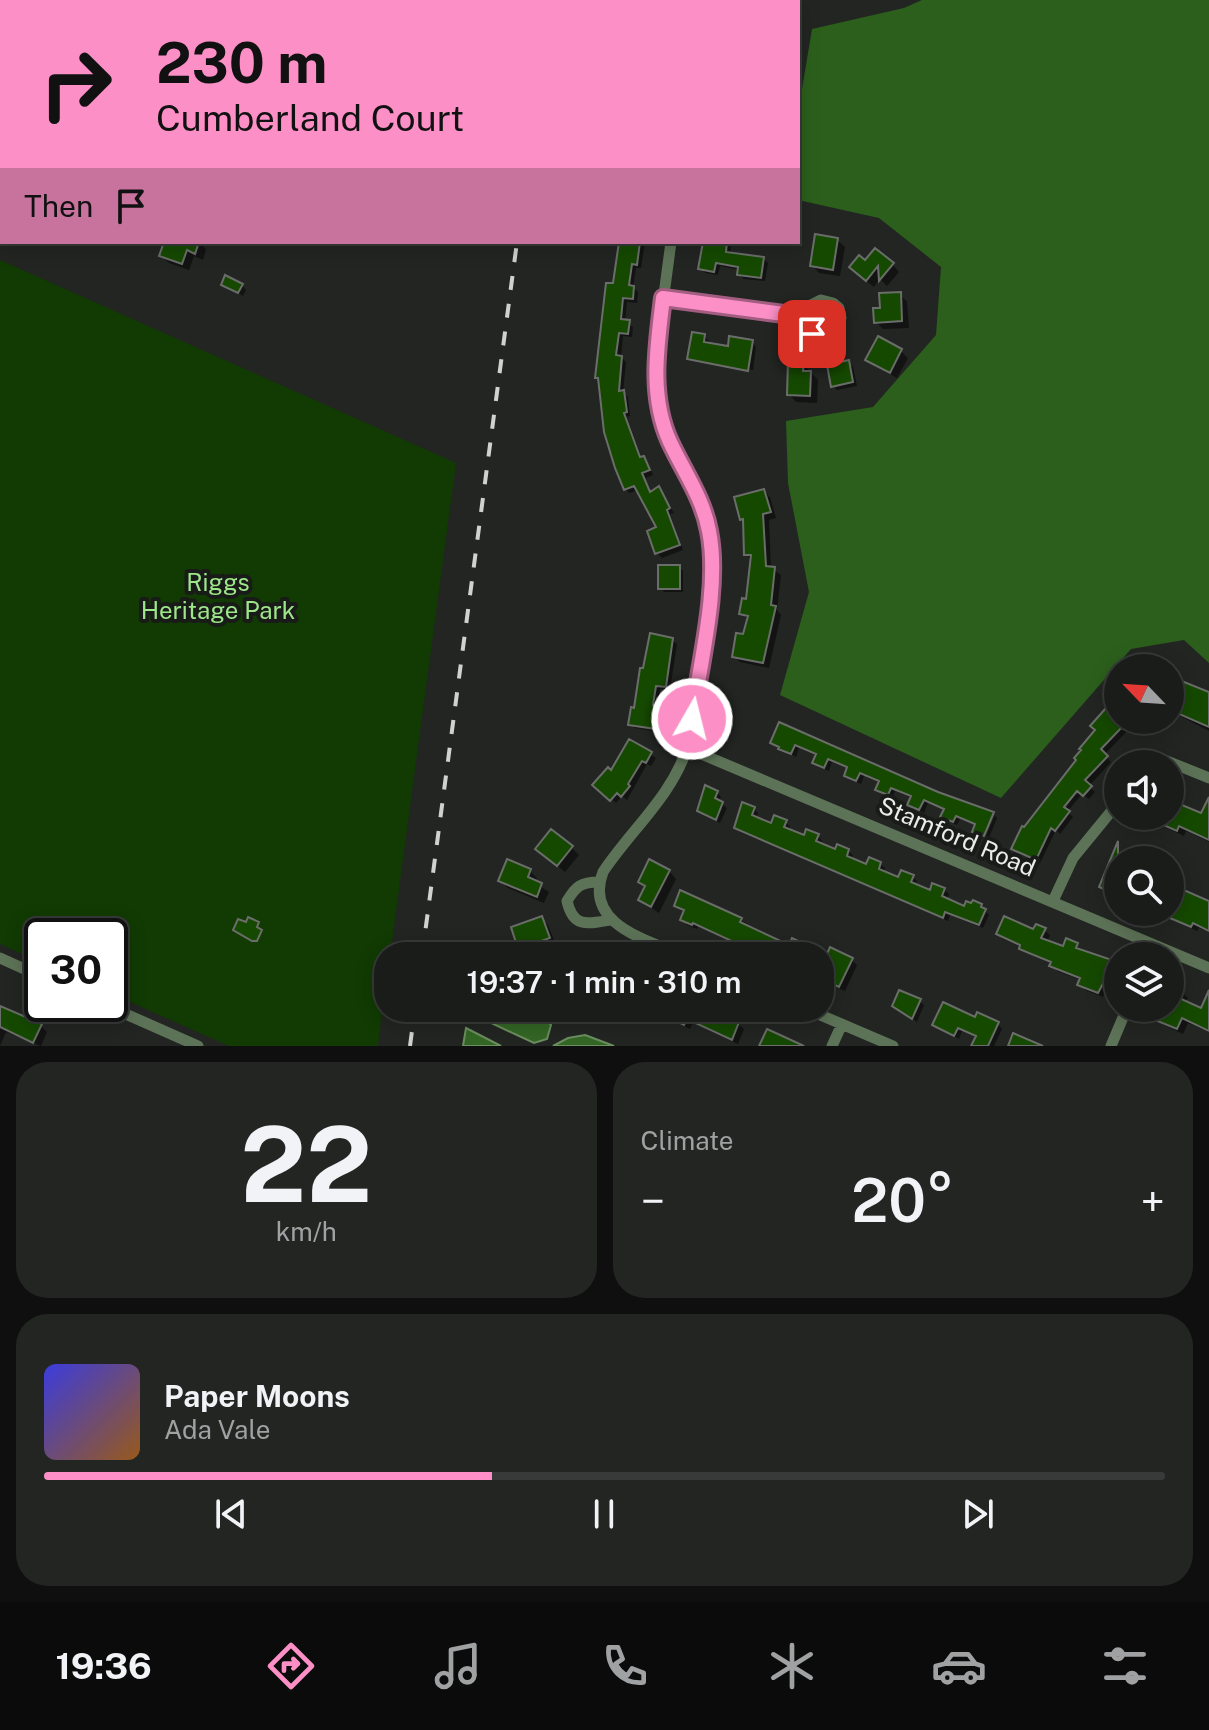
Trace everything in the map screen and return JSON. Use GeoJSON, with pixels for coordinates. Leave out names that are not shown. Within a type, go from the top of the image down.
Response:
{"type":"FeatureCollection","features":[{"type":"Feature","properties":{"kind":"street"},"geometry":{"type":"LineString","coordinates":[[651,942],[623,930],[610,920],[599,899],[599,882],[617,851],[674,779],[687,748],[713,573],[709,531],[700,498],[669,440],[657,399],[656,366],[671,244]]}},
{"type":"Feature","properties":{"kind":"street"},"geometry":{"type":"LineString","coordinates":[[663,298],[791,315]]}},
{"type":"Feature","properties":{"kind":"street","name":"Stamford Road"},"geometry":{"type":"LineString","coordinates":[[687,748],[1053,901],[1136,942]]}},
{"type":"Feature","properties":{"kind":"street"},"geometry":{"type":"LineString","coordinates":[[1184,768],[1209,778]]}},
{"type":"Feature","properties":{"kind":"street"},"geometry":{"type":"LineString","coordinates":[[1053,901],[1073,858],[1104,820]]}},
{"type":"Feature","properties":{"kind":"street"},"geometry":{"type":"LineString","coordinates":[[599,882],[583,882],[574,889],[567,901],[570,913],[576,921],[589,924],[610,920]]}},
{"type":"Feature","properties":{"kind":"street"},"geometry":{"type":"LineString","coordinates":[[0,958],[24,969]]}},
{"type":"Feature","properties":{"kind":"street","name":"Stamford Road"},"geometry":{"type":"LineString","coordinates":[[1184,960],[1209,968]]}},
{"type":"Feature","properties":{"kind":"street"},"geometry":{"type":"LineString","coordinates":[[128,1015],[198,1046]]}},
{"type":"Feature","properties":{"kind":"street"},"geometry":{"type":"LineString","coordinates":[[834,1021],[893,1046]]}},
{"type":"Feature","properties":{"kind":"street"},"geometry":{"type":"LineString","coordinates":[[1111,1046],[1121,1022]]}},
{"type":"Feature","properties":{"kind":"street"},"geometry":{"type":"LineString","coordinates":[[832,1046],[842,1024]]}},
{"type":"Feature","properties":{"kind":"green space","name":"Riggs Heritage Park"},"geometry":{"type":"Polygon","coordinates":[[[0,260],[456,463],[392,942],[374,942],[374,1022],[381,1022],[378,1046],[229,1046],[128,1001],[128,918],[24,918],[24,955],[0,944],[0,260]]]}},
{"type":"Feature","properties":{"kind":"shaded area"},"geometry":{"type":"Polygon","coordinates":[[[922,0],[1209,0],[1209,663],[1184,640],[1131,649],[1127,654],[1104,654],[1104,680],[1001,798],[780,695],[809,592],[788,483],[786,421],[873,407],[936,335],[941,267],[879,218],[800,200],[800,101],[812,29],[904,8],[922,0]]]}},
{"type":"Feature","properties":{"kind":"shaded area"},"geometry":{"type":"Polygon","coordinates":[[[548,1022],[551,1025],[547,1039],[534,1043],[491,1023],[548,1022]]]}},
{"type":"Feature","properties":{"kind":"shaded area"},"geometry":{"type":"Polygon","coordinates":[[[466,1028],[501,1046],[463,1046],[466,1028]]]}},
{"type":"Feature","properties":{"kind":"shaded area"},"geometry":{"type":"Polygon","coordinates":[[[585,1035],[614,1046],[553,1046],[568,1038],[585,1035]]]}},
{"type":"Feature","properties":{"kind":"building"},"geometry":{"type":"Polygon","coordinates":[[[815,234],[838,238],[833,270],[810,266],[815,234]]]}},
{"type":"Feature","properties":{"kind":"building"},"geometry":{"type":"Polygon","coordinates":[[[163,244],[198,244],[195,254],[187,250],[182,264],[159,256],[163,244]]]}},
{"type":"Feature","properties":{"kind":"building"},"geometry":{"type":"Polygon","coordinates":[[[619,244],[640,244],[637,265],[632,264],[629,285],[634,286],[633,299],[623,298],[621,319],[630,320],[628,334],[619,333],[616,355],[622,356],[619,391],[624,390],[627,412],[624,413],[640,457],[644,456],[650,470],[642,473],[650,492],[659,486],[670,508],[667,510],[680,545],[655,554],[647,531],[656,527],[634,486],[624,490],[615,468],[604,432],[598,378],[595,378],[606,283],[613,283],[619,244]]]}},
{"type":"Feature","properties":{"kind":"building"},"geometry":{"type":"Polygon","coordinates":[[[703,244],[727,244],[726,252],[764,257],[761,278],[737,275],[738,267],[716,263],[714,272],[698,269],[703,244]]]}},
{"type":"Feature","properties":{"kind":"building"},"geometry":{"type":"Polygon","coordinates":[[[875,248],[894,263],[879,281],[878,266],[866,281],[849,267],[859,255],[865,260],[875,248]]]}},
{"type":"Feature","properties":{"kind":"building"},"geometry":{"type":"Polygon","coordinates":[[[225,275],[243,284],[238,293],[221,285],[225,275]]]}},
{"type":"Feature","properties":{"kind":"building"},"geometry":{"type":"Polygon","coordinates":[[[901,292],[902,321],[874,323],[873,308],[880,308],[879,293],[901,292]]]}},
{"type":"Feature","properties":{"kind":"building"},"geometry":{"type":"Polygon","coordinates":[[[692,332],[705,334],[704,342],[728,346],[729,336],[753,340],[748,371],[687,359],[692,332]]]}},
{"type":"Feature","properties":{"kind":"building"},"geometry":{"type":"Polygon","coordinates":[[[878,336],[902,349],[890,373],[865,360],[878,336]]]}},
{"type":"Feature","properties":{"kind":"building"},"geometry":{"type":"Polygon","coordinates":[[[849,360],[853,382],[831,387],[827,365],[849,360]]]}},
{"type":"Feature","properties":{"kind":"building"},"geometry":{"type":"Polygon","coordinates":[[[788,361],[804,362],[803,371],[811,371],[810,396],[787,395],[788,361]]]}},
{"type":"Feature","properties":{"kind":"building"},"geometry":{"type":"Polygon","coordinates":[[[764,489],[771,512],[763,514],[766,566],[775,567],[771,605],[776,606],[763,663],[732,657],[736,633],[743,634],[748,616],[739,614],[742,598],[746,599],[751,555],[744,555],[743,519],[740,520],[734,497],[764,489]]]}},
{"type":"Feature","properties":{"kind":"building"},"geometry":{"type":"Polygon","coordinates":[[[658,565],[680,565],[680,589],[658,589],[658,565]]]}},
{"type":"Feature","properties":{"kind":"building"},"geometry":{"type":"Polygon","coordinates":[[[650,633],[673,638],[666,687],[656,686],[653,705],[660,706],[656,729],[628,725],[650,633]]]}},
{"type":"Feature","properties":{"kind":"building"},"geometry":{"type":"Polygon","coordinates":[[[1184,682],[1209,692],[1209,727],[1184,716],[1184,682]]]}},
{"type":"Feature","properties":{"kind":"building"},"geometry":{"type":"Polygon","coordinates":[[[1104,710],[1104,734],[1115,734],[1101,749],[1104,760],[1085,780],[1092,786],[1083,796],[1077,791],[1064,807],[1070,811],[1055,831],[1051,828],[1036,860],[1011,849],[1022,826],[1076,760],[1074,758],[1079,749],[1095,730],[1090,726],[1104,710]]]}},
{"type":"Feature","properties":{"kind":"building"},"geometry":{"type":"Polygon","coordinates":[[[779,722],[938,792],[994,812],[984,836],[972,832],[975,824],[956,816],[953,822],[940,817],[944,809],[924,800],[919,810],[907,805],[911,796],[891,788],[888,795],[875,790],[879,781],[860,773],[856,781],[844,776],[847,767],[828,759],[824,768],[812,763],[816,754],[795,745],[791,754],[778,749],[770,743],[779,722]]]}},
{"type":"Feature","properties":{"kind":"building"},"geometry":{"type":"Polygon","coordinates":[[[629,739],[652,752],[646,763],[642,761],[621,797],[617,793],[610,801],[592,785],[608,767],[611,770],[629,739]]]}},
{"type":"Feature","properties":{"kind":"building"},"geometry":{"type":"Polygon","coordinates":[[[705,785],[718,791],[715,798],[723,802],[716,820],[697,811],[705,785]]]}},
{"type":"Feature","properties":{"kind":"building"},"geometry":{"type":"Polygon","coordinates":[[[1209,797],[1209,840],[1184,828],[1184,806],[1201,813],[1209,797]]]}},
{"type":"Feature","properties":{"kind":"building"},"geometry":{"type":"Polygon","coordinates":[[[742,802],[755,807],[752,815],[771,823],[774,815],[787,820],[784,827],[804,835],[806,829],[819,834],[816,841],[835,849],[837,844],[849,849],[847,856],[866,864],[869,857],[881,862],[879,869],[898,877],[901,870],[914,875],[911,882],[930,890],[932,883],[945,888],[942,896],[964,906],[966,901],[971,903],[973,900],[982,904],[981,907],[986,909],[979,925],[945,912],[943,918],[734,828],[742,802]]]}},
{"type":"Feature","properties":{"kind":"building"},"geometry":{"type":"Polygon","coordinates":[[[551,829],[573,846],[557,866],[535,849],[551,829]]]}},
{"type":"Feature","properties":{"kind":"building"},"geometry":{"type":"Polygon","coordinates":[[[507,859],[531,869],[528,877],[542,883],[537,897],[498,881],[507,859]]]}},
{"type":"Feature","properties":{"kind":"building"},"geometry":{"type":"Polygon","coordinates":[[[649,859],[670,870],[651,907],[638,900],[645,886],[638,882],[649,859]]]}},
{"type":"Feature","properties":{"kind":"building"},"geometry":{"type":"Polygon","coordinates":[[[680,890],[742,918],[740,922],[783,942],[734,942],[680,920],[684,910],[674,906],[680,890]]]}},
{"type":"Feature","properties":{"kind":"building"},"geometry":{"type":"Polygon","coordinates":[[[1184,890],[1209,901],[1209,931],[1193,923],[1191,927],[1184,924],[1184,890]]]}},
{"type":"Feature","properties":{"kind":"building"},"geometry":{"type":"Polygon","coordinates":[[[542,916],[550,938],[538,942],[516,942],[511,927],[542,916]]]}},
{"type":"Feature","properties":{"kind":"building"},"geometry":{"type":"Polygon","coordinates":[[[1004,916],[1033,929],[1036,924],[1046,928],[1041,938],[1063,946],[1066,938],[1078,943],[1076,948],[1104,957],[1104,982],[1098,993],[1077,985],[1080,978],[1049,966],[1051,962],[1019,949],[1020,945],[996,934],[1004,916]]]}},
{"type":"Feature","properties":{"kind":"building"},"geometry":{"type":"Polygon","coordinates":[[[248,917],[259,922],[257,927],[262,930],[257,941],[233,930],[238,919],[246,922],[248,917]]]}},
{"type":"Feature","properties":{"kind":"building"},"geometry":{"type":"Polygon","coordinates":[[[834,949],[853,958],[839,987],[834,985],[834,949]]]}},
{"type":"Feature","properties":{"kind":"building"},"geometry":{"type":"Polygon","coordinates":[[[899,990],[921,999],[912,1019],[892,1006],[899,990]]]}},
{"type":"Feature","properties":{"kind":"building"},"geometry":{"type":"Polygon","coordinates":[[[1209,990],[1209,1031],[1184,1019],[1184,1000],[1201,1008],[1209,990]]]}},
{"type":"Feature","properties":{"kind":"building"},"geometry":{"type":"Polygon","coordinates":[[[943,1002],[975,1017],[977,1012],[999,1022],[988,1046],[971,1046],[976,1036],[958,1028],[954,1036],[932,1025],[943,1002]]]}},
{"type":"Feature","properties":{"kind":"building"},"geometry":{"type":"Polygon","coordinates":[[[0,1006],[24,1016],[24,1022],[42,1024],[33,1043],[0,1027],[0,1006]]]}},
{"type":"Feature","properties":{"kind":"building"},"geometry":{"type":"Polygon","coordinates":[[[693,1022],[739,1022],[732,1040],[693,1022]]]}},
{"type":"Feature","properties":{"kind":"building"},"geometry":{"type":"Polygon","coordinates":[[[1160,1022],[1180,1022],[1177,1029],[1160,1022]]]}},
{"type":"Feature","properties":{"kind":"building"},"geometry":{"type":"Polygon","coordinates":[[[767,1029],[804,1046],[759,1046],[767,1029]]]}},
{"type":"Feature","properties":{"kind":"building"},"geometry":{"type":"Polygon","coordinates":[[[1013,1033],[1043,1046],[1008,1046],[1013,1033]]]}},
{"type":"Feature","properties":{"kind":"railway"},"geometry":{"type":"LineString","coordinates":[[424,942],[517,244]]}},
{"type":"Feature","properties":{"kind":"railway"},"geometry":{"type":"LineString","coordinates":[[410,1046],[413,1022]]}},
{"type":"Feature","properties":{"kind":"route"},"geometry":{"type":"LineString","coordinates":[[692,719],[713,573],[709,531],[700,498],[669,440],[657,399],[656,366],[663,298],[791,315],[812,334]]}}]}
